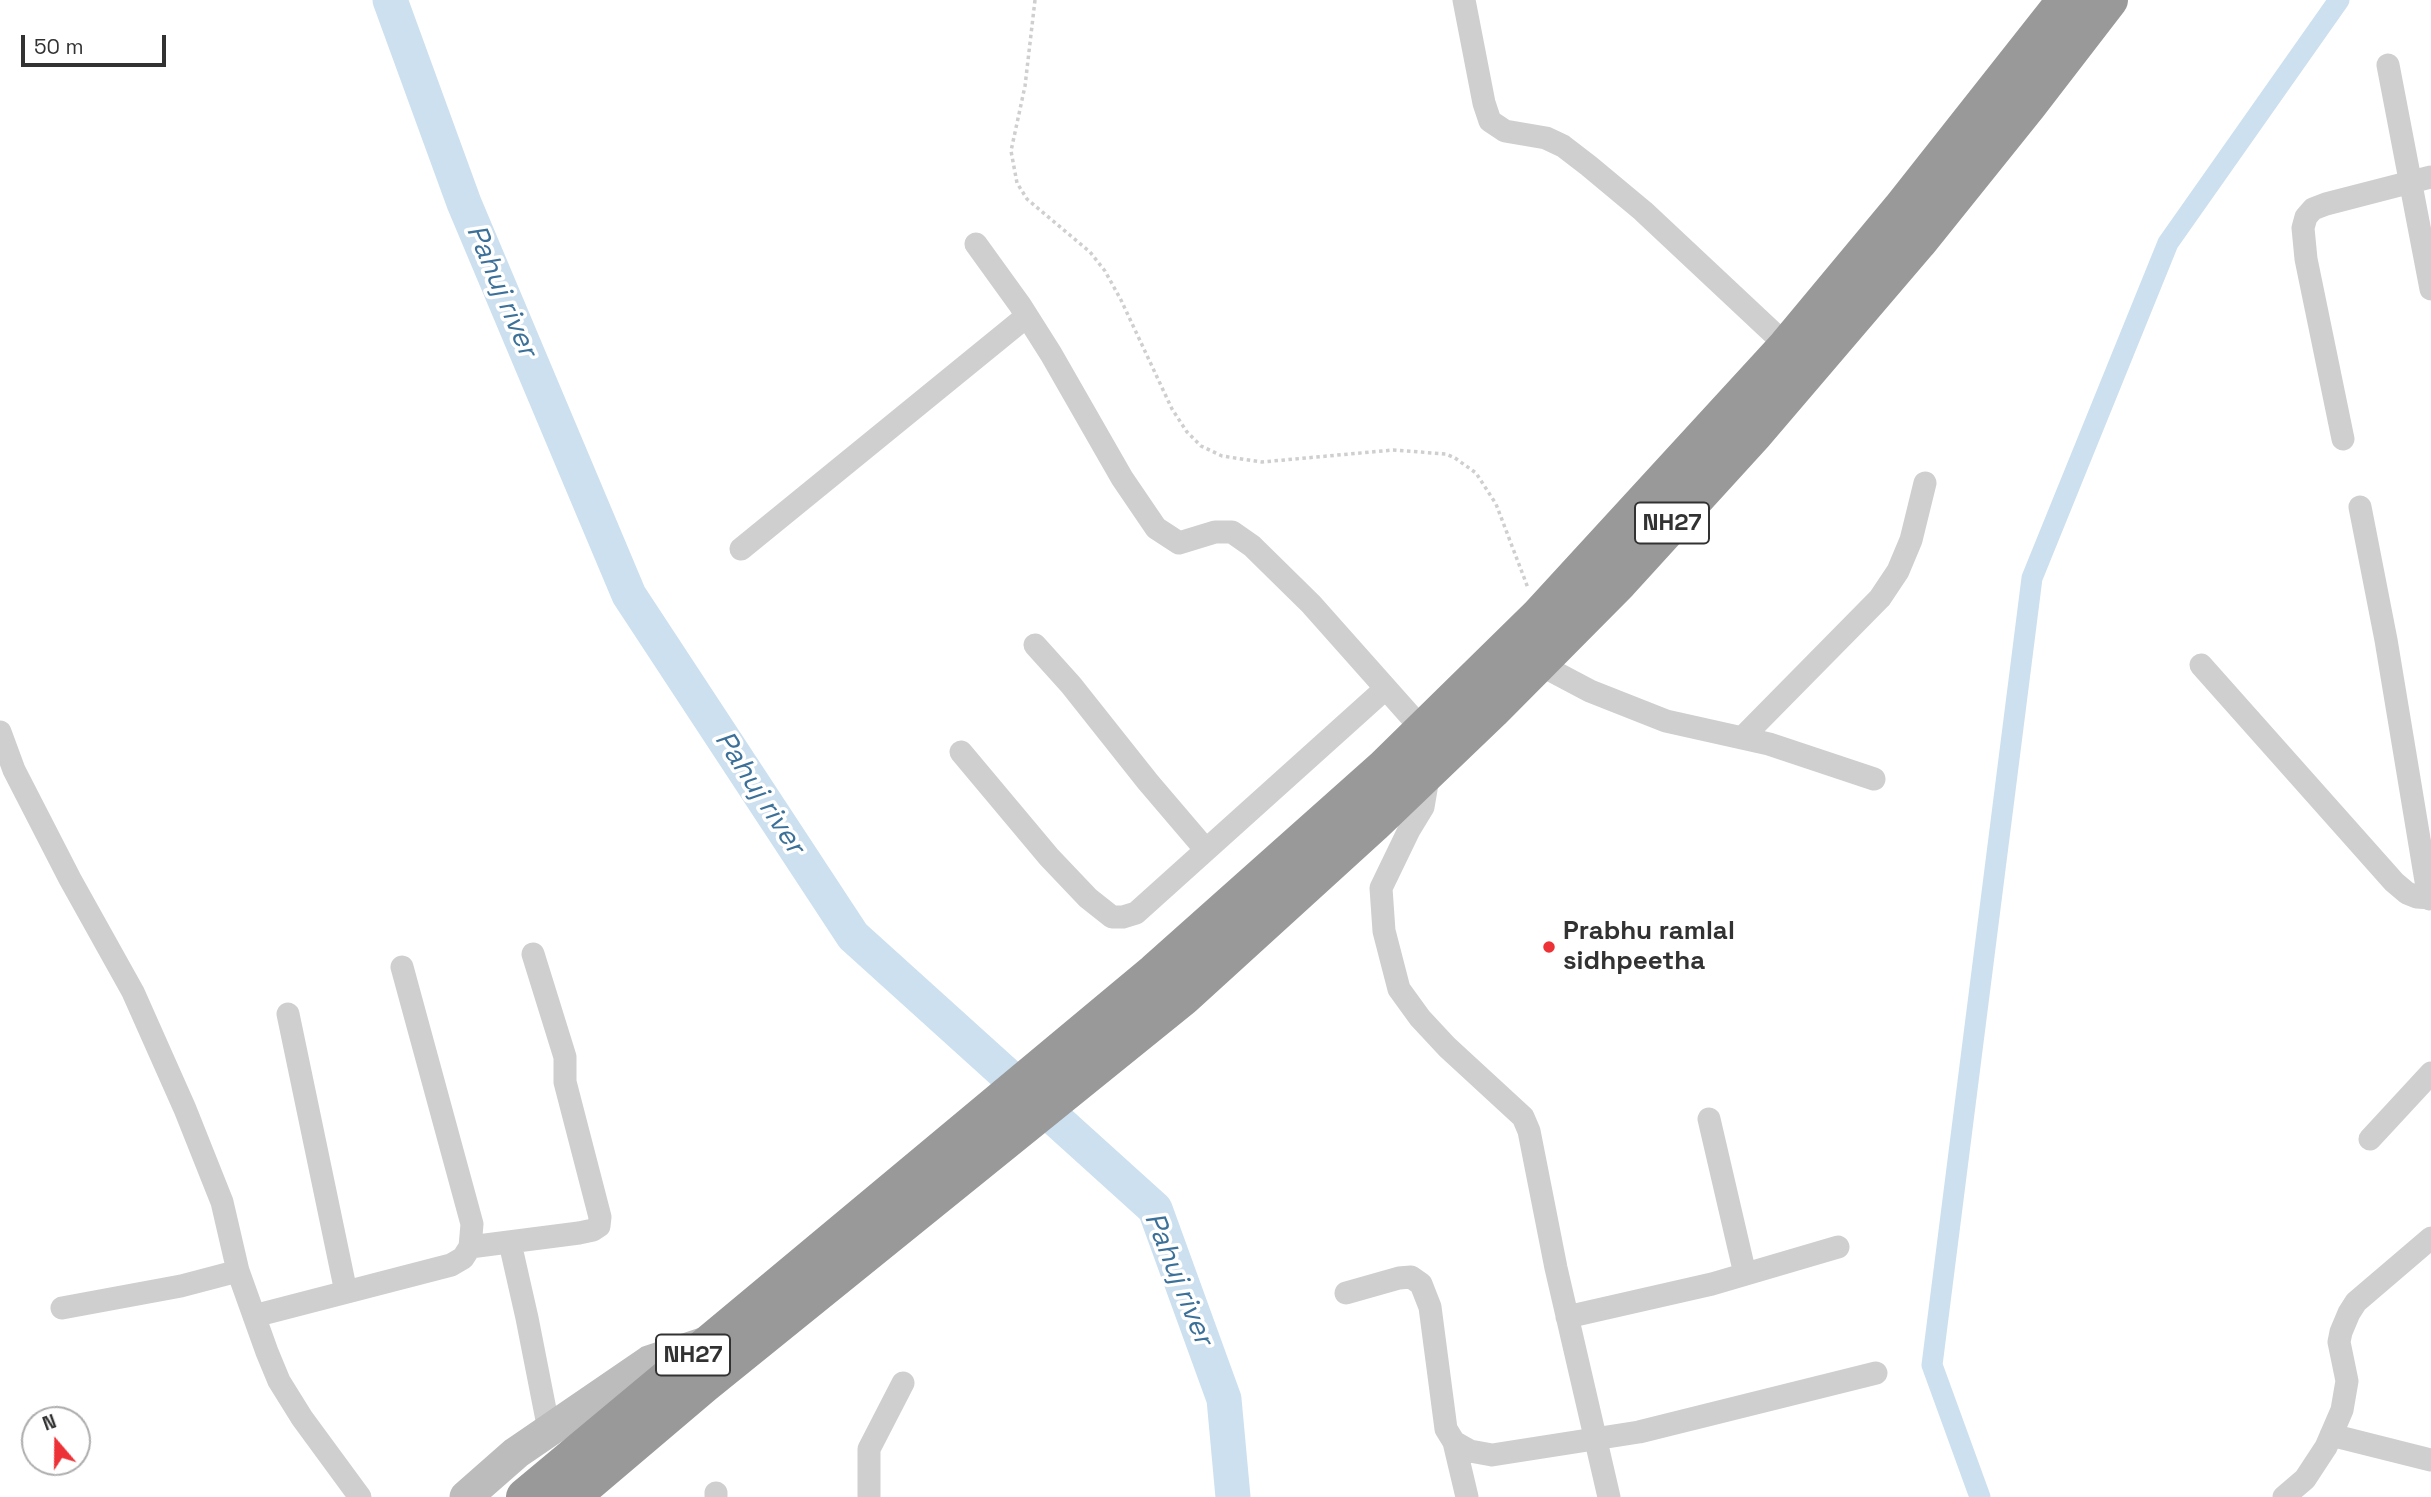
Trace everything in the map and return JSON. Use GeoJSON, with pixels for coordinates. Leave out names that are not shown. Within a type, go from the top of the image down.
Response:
{"type":"FeatureCollection","features":[{"type":"Feature","properties":{"kind":"highway","name":"NH27"},"geometry":{"type":"LineString","coordinates":[[1168,984],[1307,839],[1539,616],[1787,346],[1901,209],[2066,0]]}},
{"type":"Feature","properties":{"kind":"highway","name":"NH27"},"geometry":{"type":"LineString","coordinates":[[525,1497],[652,1409],[704,1385],[875,1226],[1429,770],[1619,582],[1754,434],[1847,326],[2028,105],[2109,0]]}},
{"type":"Feature","properties":{"kind":"highway","name":"NH27"},"geometry":{"type":"LineString","coordinates":[[571,1497],[710,1341],[875,1226]]}},
{"type":"Feature","properties":{"kind":"street"},"geometry":{"type":"LineString","coordinates":[[1464,0],[1490,121],[1505,131],[1546,138],[1563,146],[1643,211],[1787,346]]}},
{"type":"Feature","properties":{"kind":"street"},"geometry":{"type":"LineString","coordinates":[[2388,65],[2421,180],[2431,289]]}},
{"type":"Feature","properties":{"kind":"street"},"geometry":{"type":"LineString","coordinates":[[2343,439],[2306,259],[2303,228],[2306,217],[2313,209],[2326,204],[2421,180]]}},
{"type":"Feature","properties":{"kind":"street"},"geometry":{"type":"LineString","coordinates":[[976,244],[1027,316],[1122,478],[1156,528],[1179,543],[1215,532],[1232,532],[1267,560],[1311,604],[1423,730]]}},
{"type":"Feature","properties":{"kind":"street"},"geometry":{"type":"LineString","coordinates":[[741,549],[1027,316]]}},
{"type":"Feature","properties":{"kind":"street"},"geometry":{"type":"LineString","coordinates":[[1743,737],[1880,598],[1898,571],[1911,540],[1925,483]]}},
{"type":"Feature","properties":{"kind":"street"},"geometry":{"type":"LineString","coordinates":[[2202,665],[2394,882],[2407,893],[2430,899],[2386,640],[2360,507]]}},
{"type":"Feature","properties":{"kind":"street"},"geometry":{"type":"LineString","coordinates":[[1035,646],[1071,685],[1206,850]]}},
{"type":"Feature","properties":{"kind":"street"},"geometry":{"type":"LineString","coordinates":[[1539,664],[1632,709],[1700,730],[1743,737],[1874,779]]}},
{"type":"Feature","properties":{"kind":"street"},"geometry":{"type":"LineString","coordinates":[[961,752],[1049,857],[1088,898],[1112,917],[1123,918],[1136,913],[1385,689]]}},
{"type":"Feature","properties":{"kind":"street"},"geometry":{"type":"LineString","coordinates":[[0,732],[39,818],[134,992],[185,1109],[222,1202],[238,1271],[279,1381],[302,1418],[360,1497]]}},
{"type":"Feature","properties":{"kind":"street"},"geometry":{"type":"LineString","coordinates":[[1429,770],[1423,807],[1381,888],[1384,931],[1399,989],[1420,1018],[1447,1047],[1523,1117],[1530,1131],[1567,1317],[1609,1497]]}},
{"type":"Feature","properties":{"kind":"street"},"geometry":{"type":"LineString","coordinates":[[470,1247],[593,1230],[599,1226],[600,1217],[565,1082],[565,1057],[533,954]]}},
{"type":"Feature","properties":{"kind":"street"},"geometry":{"type":"LineString","coordinates":[[254,1316],[451,1265],[463,1258],[470,1247],[472,1224],[402,967]]}},
{"type":"Feature","properties":{"kind":"street"},"geometry":{"type":"LineString","coordinates":[[288,1014],[346,1292]]}},
{"type":"Feature","properties":{"kind":"street"},"geometry":{"type":"LineString","coordinates":[[2370,1139],[2431,1073]]}},
{"type":"Feature","properties":{"kind":"street"},"geometry":{"type":"LineString","coordinates":[[1709,1119],[1745,1275]]}},
{"type":"Feature","properties":{"kind":"street"},"geometry":{"type":"LineString","coordinates":[[2284,1497],[2305,1479],[2331,1436],[2342,1410],[2347,1381],[2339,1342],[2349,1312],[2356,1302],[2431,1238]]}},
{"type":"Feature","properties":{"kind":"street"},"geometry":{"type":"LineString","coordinates":[[509,1243],[549,1430]]}},
{"type":"Feature","properties":{"kind":"street"},"geometry":{"type":"LineString","coordinates":[[1567,1317],[1745,1275],[1838,1247]]}},
{"type":"Feature","properties":{"kind":"street"},"geometry":{"type":"LineString","coordinates":[[62,1308],[181,1286],[238,1271]]}},
{"type":"Feature","properties":{"kind":"street"},"geometry":{"type":"LineString","coordinates":[[1346,1293],[1399,1278],[1411,1277],[1421,1284],[1430,1307],[1446,1429],[1454,1442],[1467,1497]]}},
{"type":"Feature","properties":{"kind":"street"},"geometry":{"type":"LineString","coordinates":[[466,1497],[516,1453],[649,1362],[710,1341]]}},
{"type":"Feature","properties":{"kind":"street"},"geometry":{"type":"LineString","coordinates":[[1454,1442],[1470,1451],[1492,1455],[1639,1432],[1876,1373]]}},
{"type":"Feature","properties":{"kind":"street"},"geometry":{"type":"LineString","coordinates":[[869,1497],[869,1449],[903,1383]]}},
{"type":"Feature","properties":{"kind":"street"},"geometry":{"type":"LineString","coordinates":[[593,1497],[630,1466],[704,1385]]}},
{"type":"Feature","properties":{"kind":"street"},"geometry":{"type":"LineString","coordinates":[[2331,1436],[2431,1460]]}},
{"type":"Feature","properties":{"kind":"path"},"geometry":{"type":"LineString","coordinates":[[1035,0],[1025,86],[1012,151],[1017,183],[1027,199],[1090,252],[1105,271],[1172,409],[1187,432],[1201,446],[1222,456],[1262,462],[1393,450],[1446,454],[1455,458],[1476,473],[1496,504],[1539,616]]}},
{"type":"Feature","properties":{"kind":"waterway","name":"Pahuj river"},"geometry":{"type":"LineString","coordinates":[[390,0],[464,203],[629,595],[853,936],[1155,1209],[1224,1399],[1233,1497]]}},
{"type":"Feature","properties":{"kind":"waterway"},"geometry":{"type":"LineString","coordinates":[[1980,1497],[1932,1365],[2032,578],[2168,243],[2339,0]]}},
{"type":"Feature","properties":{"kind":"place","name":"Prabhu ramlal sidhpeetha"},"geometry":{"type":"Point","coordinates":[1549,947]}}]}
